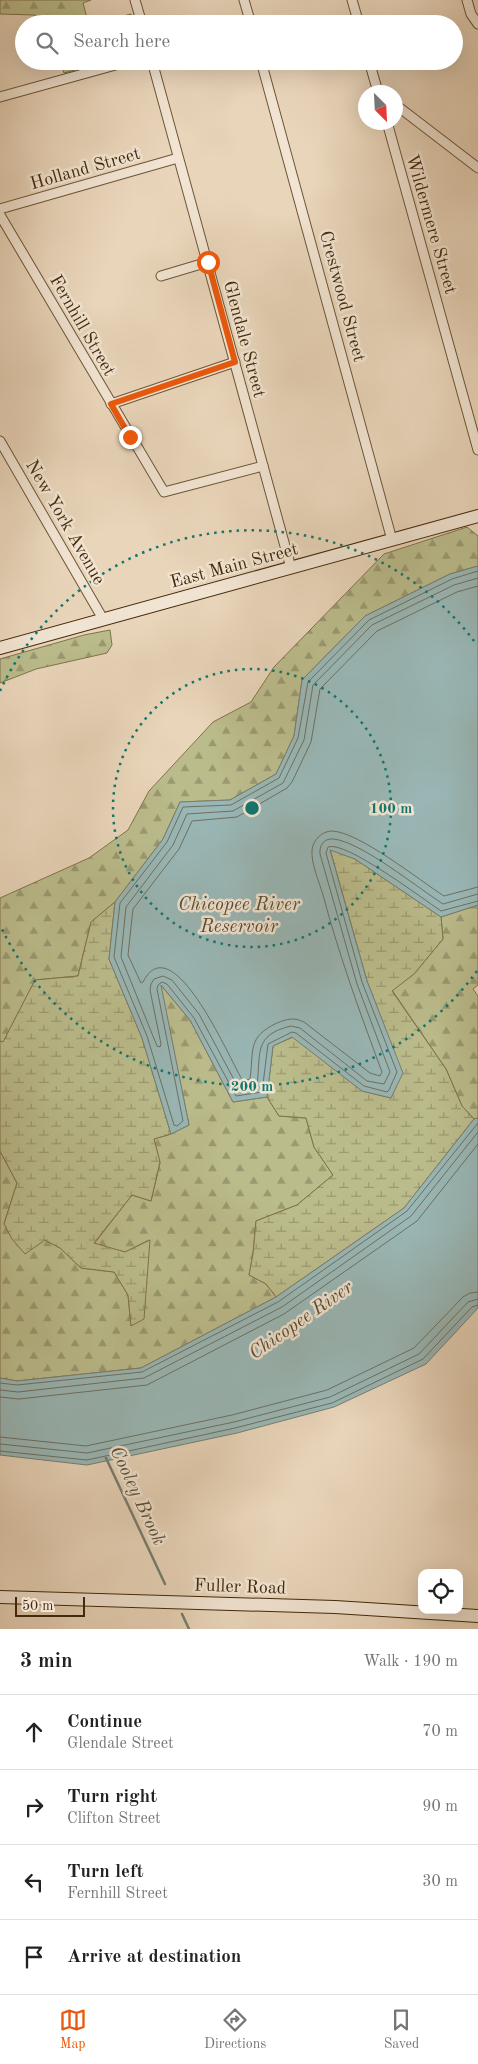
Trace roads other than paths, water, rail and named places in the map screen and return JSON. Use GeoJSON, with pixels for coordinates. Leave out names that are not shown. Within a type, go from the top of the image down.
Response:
{"type":"FeatureCollection","features":[{"type":"Feature","properties":{"kind":"main road","name":"East Main Street"},"geometry":{"type":"LineString","coordinates":[[0,648],[478,516]]}},
{"type":"Feature","properties":{"kind":"main road","name":"Fuller Road"},"geometry":{"type":"LineString","coordinates":[[0,1597],[336,1607],[478,1616]]}},
{"type":"Feature","properties":{"kind":"street"},"geometry":{"type":"LineString","coordinates":[[135,0],[139,15]]}},
{"type":"Feature","properties":{"kind":"street"},"geometry":{"type":"LineString","coordinates":[[244,0],[248,15]]}},
{"type":"Feature","properties":{"kind":"street"},"geometry":{"type":"LineString","coordinates":[[352,0],[356,15]]}},
{"type":"Feature","properties":{"kind":"street"},"geometry":{"type":"LineString","coordinates":[[467,0],[471,14],[478,24]]}},
{"type":"Feature","properties":{"kind":"street"},"geometry":{"type":"LineString","coordinates":[[0,97],[98,70]]}},
{"type":"Feature","properties":{"kind":"street","name":"Glendale Street"},"geometry":{"type":"LineString","coordinates":[[154,70],[291,568]]}},
{"type":"Feature","properties":{"kind":"street","name":"Crestwood Street"},"geometry":{"type":"LineString","coordinates":[[263,70],[392,540]]}},
{"type":"Feature","properties":{"kind":"street"},"geometry":{"type":"LineString","coordinates":[[372,70],[376,85]]}},
{"type":"Feature","properties":{"kind":"street"},"geometry":{"type":"LineString","coordinates":[[403,110],[478,168]]}},
{"type":"Feature","properties":{"kind":"street","name":"Wildermere Street"},"geometry":{"type":"LineString","coordinates":[[389,130],[478,450]]}},
{"type":"Feature","properties":{"kind":"street","name":"Holland Street"},"geometry":{"type":"LineString","coordinates":[[0,209],[178,158]]}},
{"type":"Feature","properties":{"kind":"street","name":"Fernhill Street"},"geometry":{"type":"LineString","coordinates":[[0,215],[164,492],[264,466]]}},
{"type":"Feature","properties":{"kind":"street"},"geometry":{"type":"LineString","coordinates":[[162,276],[208,262]]}},
{"type":"Feature","properties":{"kind":"street"},"geometry":{"type":"LineString","coordinates":[[111,404],[235,362]]}},
{"type":"Feature","properties":{"kind":"street","name":"New York Avenue"},"geometry":{"type":"LineString","coordinates":[[0,441],[103,619]]}},
{"type":"Feature","properties":{"kind":"water","name":"Chicopee River Reservoir"},"geometry":{"type":"Polygon","coordinates":[[[478,566],[478,905],[441,917],[355,859],[330,850],[367,981],[403,1073],[391,1098],[362,1091],[292,1037],[273,1046],[267,1097],[233,1102],[190,1020],[161,985],[189,1125],[171,1134],[142,1038],[109,959],[115,902],[163,839],[180,802],[230,800],[276,774],[294,736],[302,680],[365,616],[450,574],[478,566]]]}},
{"type":"Feature","properties":{"kind":"water","name":"Chicopee River"},"geometry":{"type":"Polygon","coordinates":[[[478,1118],[478,1308],[426,1364],[334,1407],[237,1433],[87,1465],[0,1455],[0,1378],[17,1381],[141,1368],[276,1297],[404,1208],[474,1119],[478,1118]]]}},
{"type":"Feature","properties":{"kind":"waterway","name":"Cooley Brook"},"geometry":{"type":"LineString","coordinates":[[106,1458],[165,1584]]}},
{"type":"Feature","properties":{"kind":"waterway","name":"Cooley Brook"},"geometry":{"type":"LineString","coordinates":[[182,1614],[189,1629]]}}]}
